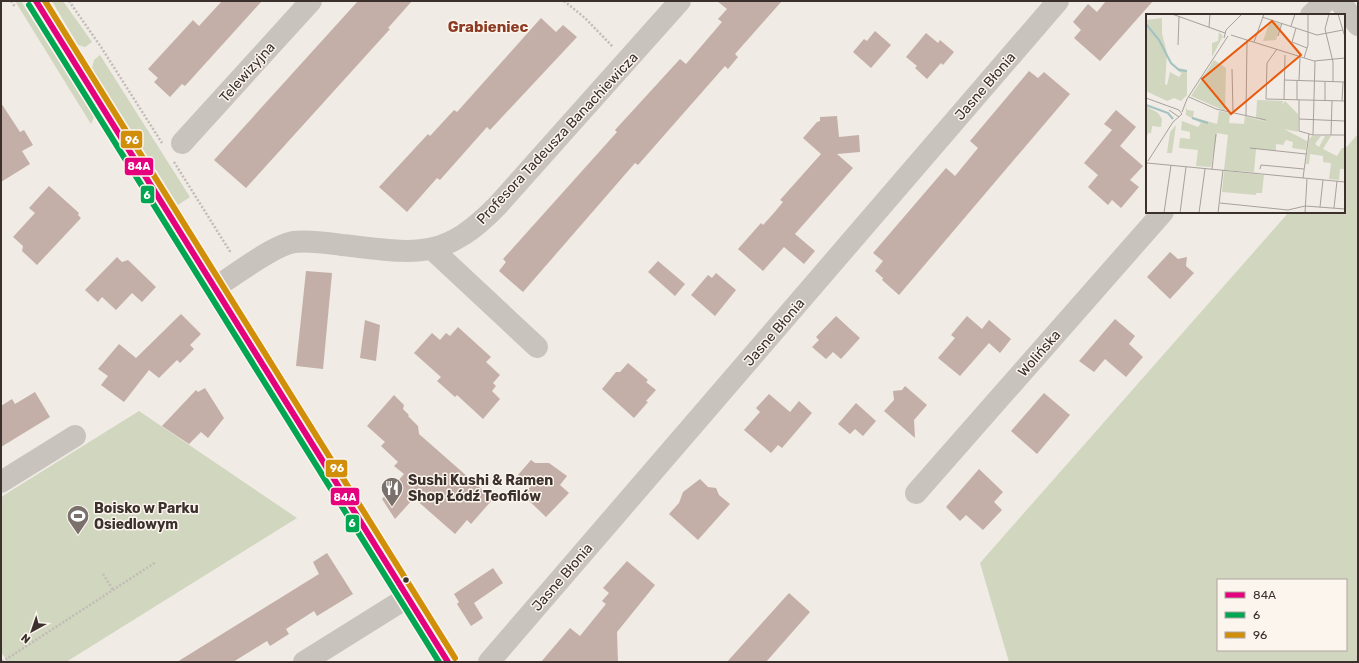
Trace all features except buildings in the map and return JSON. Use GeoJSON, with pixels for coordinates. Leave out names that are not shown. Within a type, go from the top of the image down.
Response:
{"type":"FeatureCollection","features":[{"type":"Feature","properties":{"kind":"street"},"geometry":{"type":"LineString","coordinates":[[36,1],[448,662]]}},
{"type":"Feature","properties":{"kind":"street","name":"Telewizyjna"},"geometry":{"type":"LineString","coordinates":[[173,150],[311,1]]}},
{"type":"Feature","properties":{"kind":"street","name":"Profesora Tadeusza Banachiewicza"},"geometry":{"type":"LineString","coordinates":[[215,288],[275,249],[294,242],[310,241],[408,252],[432,248],[460,237],[472,230],[490,213],[628,62],[680,1]]}},
{"type":"Feature","properties":{"kind":"street","name":"Jasne Błonia"},"geometry":{"type":"LineString","coordinates":[[489,662],[1058,1]]}},
{"type":"Feature","properties":{"kind":"street"},"geometry":{"type":"LineString","coordinates":[[1312,14],[1326,1]]}},
{"type":"Feature","properties":{"kind":"street"},"geometry":{"type":"LineString","coordinates":[[1339,1],[1358,25]]}},
{"type":"Feature","properties":{"kind":"street","name":"Wolińska"},"geometry":{"type":"LineString","coordinates":[[916,493],[1162,213]]}},
{"type":"Feature","properties":{"kind":"street"},"geometry":{"type":"LineString","coordinates":[[432,248],[537,347]]}},
{"type":"Feature","properties":{"kind":"street"},"geometry":{"type":"LineString","coordinates":[[1,482],[75,436]]}},
{"type":"Feature","properties":{"kind":"street"},"geometry":{"type":"LineString","coordinates":[[304,662],[408,597]]}},
{"type":"Feature","properties":{"kind":"path"},"geometry":{"type":"LineString","coordinates":[[69,1],[173,150],[242,270]]}},
{"type":"Feature","properties":{"kind":"path"},"geometry":{"type":"LineString","coordinates":[[564,1],[585,18],[628,62]]}},
{"type":"Feature","properties":{"kind":"path"},"geometry":{"type":"LineString","coordinates":[[2,662],[156,562]]}},
{"type":"Feature","properties":{"kind":"path"},"geometry":{"type":"LineString","coordinates":[[102,574],[113,590]]}},
{"type":"Feature","properties":{"kind":"green space"},"geometry":{"type":"Polygon","coordinates":[[[15,1],[21,1],[94,117],[91,124],[15,1]]]}},
{"type":"Feature","properties":{"kind":"green space"},"geometry":{"type":"Polygon","coordinates":[[[52,1],[63,1],[92,42],[85,47],[78,45],[52,1]]]}},
{"type":"Feature","properties":{"kind":"green space"},"geometry":{"type":"Polygon","coordinates":[[[100,55],[190,197],[178,205],[92,68],[94,60],[100,55]]]}},
{"type":"Feature","properties":{"kind":"green space"},"geometry":{"type":"Polygon","coordinates":[[[1358,134],[1358,662],[1009,662],[980,563],[1288,213],[1345,213],[1345,149],[1358,134]]]}},
{"type":"Feature","properties":{"kind":"green space"},"geometry":{"type":"Polygon","coordinates":[[[139,411],[297,518],[66,662],[8,662],[1,652],[1,497],[139,411]]]}},
{"type":"Feature","properties":{"kind":"transit line","name":"84A"},"geometry":{"type":"LineString","coordinates":[[36,1],[448,662]]}},
{"type":"Feature","properties":{"kind":"transit line","name":"96"},"geometry":{"type":"LineString","coordinates":[[45,1],[455,658]]}},
{"type":"Feature","properties":{"kind":"transit line","name":"6"},"geometry":{"type":"LineString","coordinates":[[29,5],[439,662]]}},
{"type":"Feature","properties":{"kind":"place","name":"Sushi Kushi & Ramen Shop Łódź Teofilów"},"geometry":{"type":"Point","coordinates":[392,508]}},
{"type":"Feature","properties":{"kind":"place","name":"Boisko w Parku Osiedlowym"},"geometry":{"type":"Point","coordinates":[78,536]}},
{"type":"Feature","properties":{"kind":"district","name":"Grabieniec"},"geometry":{"type":"Point","coordinates":[488,27]}}]}
